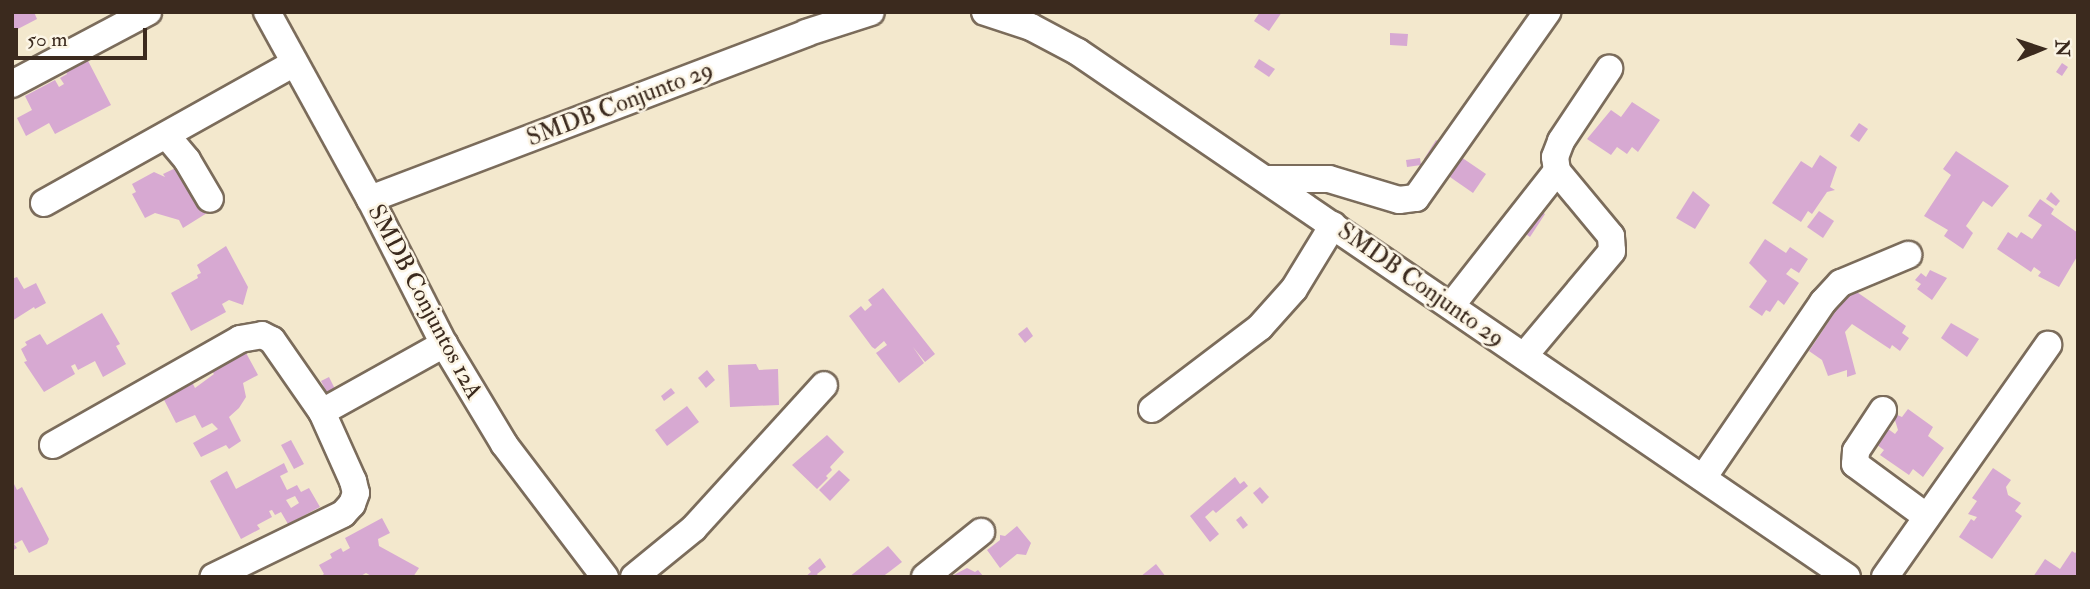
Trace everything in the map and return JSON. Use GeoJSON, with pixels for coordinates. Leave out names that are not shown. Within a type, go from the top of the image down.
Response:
{"type":"FeatureCollection","features":[{"type":"Feature","properties":{"kind":"street"},"geometry":{"type":"LineString","coordinates":[[12,84],[148,12]]}},
{"type":"Feature","properties":{"kind":"street","name":"SMDB Conjuntos 12A"},"geometry":{"type":"LineString","coordinates":[[267,12],[370,199],[444,344],[504,444],[605,577]]}},
{"type":"Feature","properties":{"kind":"street","name":"SMDB Conjunto 29"},"geometry":{"type":"LineString","coordinates":[[370,199],[806,33],[872,12]]}},
{"type":"Feature","properties":{"kind":"street","name":"SMDB Conjunto 29"},"geometry":{"type":"LineString","coordinates":[[985,12],[1031,27],[1078,52],[1847,577]]}},
{"type":"Feature","properties":{"kind":"street"},"geometry":{"type":"LineString","coordinates":[[1267,179],[1329,179],[1399,200],[1416,198],[1547,12]]}},
{"type":"Feature","properties":{"kind":"street"},"geometry":{"type":"LineString","coordinates":[[44,203],[294,63]]}},
{"type":"Feature","properties":{"kind":"street"},"geometry":{"type":"LineString","coordinates":[[1524,356],[1612,251],[1611,236],[1606,227],[1557,171],[1555,157],[1561,141],[1609,69]]}},
{"type":"Feature","properties":{"kind":"street"},"geometry":{"type":"LineString","coordinates":[[167,136],[187,160],[210,199]]}},
{"type":"Feature","properties":{"kind":"street"},"geometry":{"type":"LineString","coordinates":[[1451,306],[1557,171]]}},
{"type":"Feature","properties":{"kind":"street"},"geometry":{"type":"LineString","coordinates":[[1152,409],[1260,327],[1294,289],[1333,225]]}},
{"type":"Feature","properties":{"kind":"street"},"geometry":{"type":"LineString","coordinates":[[1703,478],[1823,302],[1841,283],[1908,255]]}},
{"type":"Feature","properties":{"kind":"street"},"geometry":{"type":"LineString","coordinates":[[53,444],[240,339],[252,335],[272,340],[322,412],[356,493],[352,504],[343,514],[213,577]]}},
{"type":"Feature","properties":{"kind":"street"},"geometry":{"type":"LineString","coordinates":[[322,412],[444,344]]}},
{"type":"Feature","properties":{"kind":"street"},"geometry":{"type":"LineString","coordinates":[[1885,577],[2048,345]]}},
{"type":"Feature","properties":{"kind":"street"},"geometry":{"type":"LineString","coordinates":[[634,577],[694,528],[824,385]]}},
{"type":"Feature","properties":{"kind":"street"},"geometry":{"type":"LineString","coordinates":[[1883,410],[1856,451],[1855,464],[1927,517]]}},
{"type":"Feature","properties":{"kind":"street"},"geometry":{"type":"LineString","coordinates":[[925,577],[981,532]]}},
{"type":"Feature","properties":{"kind":"building"},"geometry":{"type":"Polygon","coordinates":[[[12,12],[34,12],[37,19],[14,31],[12,12]]]}},
{"type":"Feature","properties":{"kind":"building"},"geometry":{"type":"Polygon","coordinates":[[[1260,12],[1282,12],[1269,31],[1254,21],[1260,12]]]}},
{"type":"Feature","properties":{"kind":"building"},"geometry":{"type":"Polygon","coordinates":[[[1390,33],[1408,34],[1407,46],[1390,45],[1390,33]]]}},
{"type":"Feature","properties":{"kind":"building"},"geometry":{"type":"Polygon","coordinates":[[[86,57],[111,105],[55,134],[49,123],[26,136],[17,118],[32,110],[25,96],[55,80],[59,87],[64,84],[60,78],[67,74],[64,69],[86,57]]]}},
{"type":"Feature","properties":{"kind":"building"},"geometry":{"type":"Polygon","coordinates":[[[1259,59],[1275,69],[1269,77],[1254,67],[1259,59]]]}},
{"type":"Feature","properties":{"kind":"building"},"geometry":{"type":"Polygon","coordinates":[[[2062,63],[2068,67],[2062,76],[2056,72],[2062,63]]]}},
{"type":"Feature","properties":{"kind":"building"},"geometry":{"type":"Polygon","coordinates":[[[1632,102],[1660,120],[1638,152],[1632,147],[1627,154],[1617,147],[1611,155],[1587,139],[1611,110],[1621,117],[1632,102]]]}},
{"type":"Feature","properties":{"kind":"building"},"geometry":{"type":"Polygon","coordinates":[[[1859,123],[1868,129],[1859,142],[1850,136],[1859,123]]]}},
{"type":"Feature","properties":{"kind":"building"},"geometry":{"type":"Polygon","coordinates":[[[1436,140],[1486,174],[1473,193],[1424,159],[1436,140]]]}},
{"type":"Feature","properties":{"kind":"building"},"geometry":{"type":"Polygon","coordinates":[[[1956,151],[2009,186],[1992,207],[1983,201],[1966,226],[1973,233],[1963,249],[1944,236],[1948,230],[1924,216],[1951,175],[1943,169],[1956,151]]]}},
{"type":"Feature","properties":{"kind":"building"},"geometry":{"type":"Polygon","coordinates":[[[1820,155],[1837,167],[1830,187],[1835,190],[1827,192],[1812,214],[1808,211],[1801,222],[1772,203],[1801,161],[1812,168],[1820,155]]]}},
{"type":"Feature","properties":{"kind":"building"},"geometry":{"type":"Polygon","coordinates":[[[1420,158],[1421,165],[1407,167],[1406,160],[1420,158]]]}},
{"type":"Feature","properties":{"kind":"building"},"geometry":{"type":"Polygon","coordinates":[[[184,164],[215,208],[183,228],[179,220],[155,213],[145,218],[132,194],[136,192],[132,184],[154,172],[165,177],[163,174],[184,164]]]}},
{"type":"Feature","properties":{"kind":"building"},"geometry":{"type":"Polygon","coordinates":[[[1693,191],[1710,205],[1695,229],[1676,218],[1693,191]]]}},
{"type":"Feature","properties":{"kind":"building"},"geometry":{"type":"Polygon","coordinates":[[[2051,192],[2060,201],[2056,206],[2046,199],[2051,192]]]}},
{"type":"Feature","properties":{"kind":"building"},"geometry":{"type":"Polygon","coordinates":[[[2040,199],[2054,209],[2051,214],[2078,233],[2078,255],[2059,287],[2038,276],[2041,272],[2034,267],[2031,272],[1997,249],[2008,232],[2017,238],[2021,232],[2032,239],[2042,225],[2028,216],[2040,199]]]}},
{"type":"Feature","properties":{"kind":"building"},"geometry":{"type":"Polygon","coordinates":[[[1535,208],[1545,214],[1530,237],[1513,225],[1535,208]]]}},
{"type":"Feature","properties":{"kind":"building"},"geometry":{"type":"Polygon","coordinates":[[[1819,211],[1834,221],[1823,238],[1807,227],[1819,211]]]}},
{"type":"Feature","properties":{"kind":"building"},"geometry":{"type":"Polygon","coordinates":[[[1765,239],[1786,253],[1790,247],[1808,259],[1799,273],[1791,268],[1786,274],[1799,283],[1784,305],[1778,300],[1770,312],[1766,310],[1762,316],[1749,307],[1767,281],[1749,263],[1765,239]]]}},
{"type":"Feature","properties":{"kind":"building"},"geometry":{"type":"Polygon","coordinates":[[[226,246],[248,287],[243,305],[229,300],[222,304],[226,312],[191,331],[171,293],[198,278],[197,275],[201,273],[197,265],[226,246]]]}},
{"type":"Feature","properties":{"kind":"building"},"geometry":{"type":"Polygon","coordinates":[[[1930,270],[1947,278],[1932,300],[1917,289],[1921,284],[1915,280],[1921,273],[1926,277],[1930,270]]]}},
{"type":"Feature","properties":{"kind":"building"},"geometry":{"type":"Polygon","coordinates":[[[17,277],[24,289],[36,283],[46,303],[12,321],[12,279],[17,277]]]}},
{"type":"Feature","properties":{"kind":"building"},"geometry":{"type":"Polygon","coordinates":[[[883,288],[935,354],[925,362],[913,347],[924,363],[899,383],[876,353],[887,345],[884,341],[875,349],[872,347],[849,316],[861,306],[865,311],[872,305],[868,300],[883,288]]]}},
{"type":"Feature","properties":{"kind":"building"},"geometry":{"type":"Polygon","coordinates":[[[1851,288],[1906,326],[1902,333],[1909,338],[1900,351],[1892,345],[1890,349],[1852,324],[1845,332],[1856,374],[1847,377],[1847,370],[1828,376],[1822,360],[1809,351],[1851,288]]]}},
{"type":"Feature","properties":{"kind":"building"},"geometry":{"type":"Polygon","coordinates":[[[102,313],[120,344],[116,346],[126,364],[103,377],[95,361],[78,370],[75,364],[71,366],[75,374],[44,392],[24,362],[27,361],[21,349],[27,345],[25,342],[40,334],[47,345],[102,313]]]}},
{"type":"Feature","properties":{"kind":"building"},"geometry":{"type":"Polygon","coordinates":[[[1951,323],[1979,339],[1967,357],[1941,338],[1951,323]]]}},
{"type":"Feature","properties":{"kind":"building"},"geometry":{"type":"Polygon","coordinates":[[[1027,327],[1033,336],[1025,343],[1018,334],[1027,327]]]}},
{"type":"Feature","properties":{"kind":"building"},"geometry":{"type":"Polygon","coordinates":[[[245,351],[258,375],[243,383],[246,397],[229,417],[241,441],[229,449],[226,445],[201,457],[193,443],[218,429],[212,423],[202,428],[195,415],[176,423],[162,396],[191,380],[195,388],[214,374],[211,370],[245,351]]]}},
{"type":"Feature","properties":{"kind":"building"},"geometry":{"type":"Polygon","coordinates":[[[756,364],[759,370],[778,369],[779,405],[730,407],[728,365],[756,364]]]}},
{"type":"Feature","properties":{"kind":"building"},"geometry":{"type":"Polygon","coordinates":[[[707,370],[715,380],[706,388],[698,378],[707,370]]]}},
{"type":"Feature","properties":{"kind":"building"},"geometry":{"type":"Polygon","coordinates":[[[329,377],[335,389],[327,393],[321,381],[329,377]]]}},
{"type":"Feature","properties":{"kind":"building"},"geometry":{"type":"Polygon","coordinates":[[[671,388],[675,393],[664,401],[661,396],[671,388]]]}},
{"type":"Feature","properties":{"kind":"building"},"geometry":{"type":"Polygon","coordinates":[[[687,406],[699,422],[667,446],[655,430],[687,406]]]}},
{"type":"Feature","properties":{"kind":"building"},"geometry":{"type":"Polygon","coordinates":[[[1908,409],[1933,427],[1928,436],[1944,448],[1923,477],[1913,469],[1909,475],[1880,455],[1884,450],[1873,442],[1884,426],[1895,434],[1898,430],[1895,414],[1902,417],[1908,409]]]}},
{"type":"Feature","properties":{"kind":"building"},"geometry":{"type":"Polygon","coordinates":[[[827,435],[844,452],[830,467],[832,470],[826,476],[828,478],[817,489],[792,465],[827,435]]]}},
{"type":"Feature","properties":{"kind":"building"},"geometry":{"type":"Polygon","coordinates":[[[291,440],[304,464],[294,469],[281,445],[291,440]]]}},
{"type":"Feature","properties":{"kind":"building"},"geometry":{"type":"Polygon","coordinates":[[[284,463],[288,472],[280,476],[287,490],[297,485],[301,492],[309,488],[320,507],[288,524],[281,512],[275,515],[272,510],[269,511],[272,517],[257,525],[260,529],[241,539],[210,481],[227,471],[236,489],[284,463]],[[295,496],[286,500],[291,508],[299,503],[295,496]]]}},
{"type":"Feature","properties":{"kind":"building"},"geometry":{"type":"Polygon","coordinates":[[[1993,468],[2011,480],[2006,487],[2008,495],[2021,503],[2015,511],[2022,516],[1992,559],[1959,537],[1971,519],[1974,521],[1977,517],[1968,514],[1977,501],[1972,498],[1993,468]]]}},
{"type":"Feature","properties":{"kind":"building"},"geometry":{"type":"Polygon","coordinates":[[[839,470],[850,480],[830,501],[819,490],[839,470]]]}},
{"type":"Feature","properties":{"kind":"building"},"geometry":{"type":"Polygon","coordinates":[[[1235,477],[1240,484],[1244,481],[1248,486],[1216,513],[1213,510],[1205,517],[1219,534],[1210,542],[1190,516],[1235,477]]]}},
{"type":"Feature","properties":{"kind":"building"},"geometry":{"type":"Polygon","coordinates":[[[12,480],[17,490],[22,487],[49,539],[47,544],[29,553],[22,540],[14,544],[17,548],[12,551],[12,480]]]}},
{"type":"Feature","properties":{"kind":"building"},"geometry":{"type":"Polygon","coordinates":[[[1260,487],[1269,497],[1262,504],[1253,493],[1260,487]]]}},
{"type":"Feature","properties":{"kind":"building"},"geometry":{"type":"Polygon","coordinates":[[[1241,516],[1248,525],[1243,529],[1236,520],[1241,516]]]}},
{"type":"Feature","properties":{"kind":"building"},"geometry":{"type":"Polygon","coordinates":[[[382,518],[390,533],[378,539],[379,546],[419,568],[413,577],[373,577],[366,573],[359,577],[320,577],[324,574],[319,565],[332,558],[330,554],[341,548],[343,552],[350,548],[345,538],[382,518]]]}},
{"type":"Feature","properties":{"kind":"building"},"geometry":{"type":"Polygon","coordinates":[[[1017,526],[1031,543],[1026,555],[1017,554],[1000,568],[987,550],[1000,540],[1000,535],[1005,536],[1017,526]]]}},
{"type":"Feature","properties":{"kind":"building"},"geometry":{"type":"Polygon","coordinates":[[[888,546],[902,562],[882,577],[849,577],[888,546]]]}},
{"type":"Feature","properties":{"kind":"building"},"geometry":{"type":"Polygon","coordinates":[[[2078,550],[2078,577],[2033,577],[2045,559],[2060,569],[2072,551],[2075,553],[2078,550]]]}},
{"type":"Feature","properties":{"kind":"building"},"geometry":{"type":"Polygon","coordinates":[[[820,558],[826,567],[817,574],[819,577],[805,577],[811,572],[808,568],[820,558]]]}},
{"type":"Feature","properties":{"kind":"building"},"geometry":{"type":"Polygon","coordinates":[[[1156,564],[1166,577],[1140,577],[1156,564]]]}},
{"type":"Feature","properties":{"kind":"building"},"geometry":{"type":"Polygon","coordinates":[[[967,568],[975,572],[978,570],[984,577],[950,577],[967,568]]]}}]}
